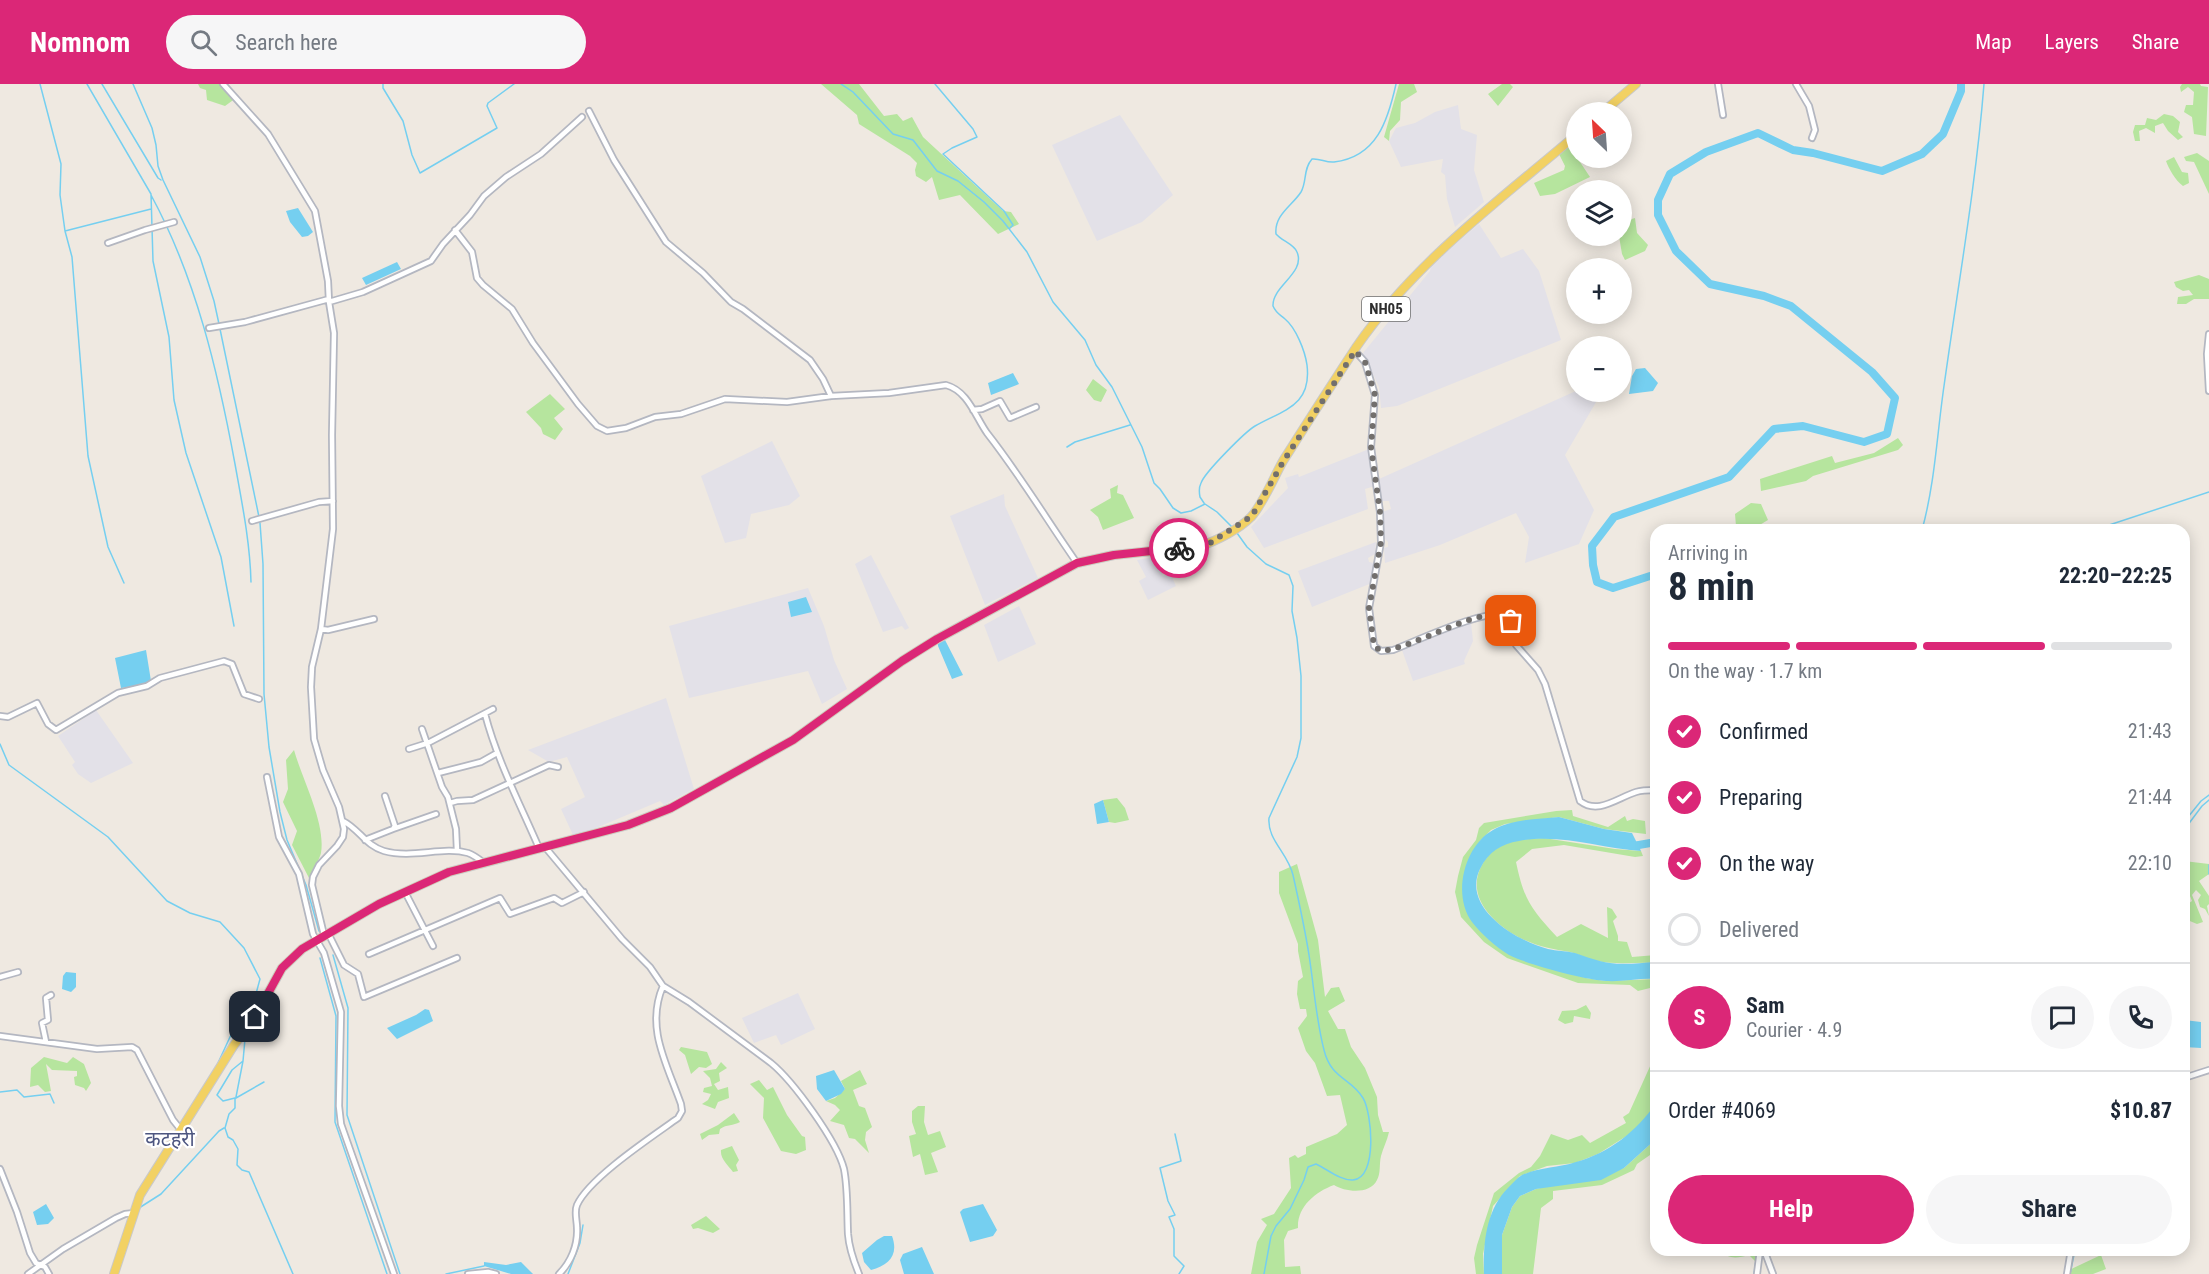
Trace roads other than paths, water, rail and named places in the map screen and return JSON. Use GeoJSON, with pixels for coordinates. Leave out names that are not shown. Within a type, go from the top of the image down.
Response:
{"type":"FeatureCollection","features":[{"type":"Feature","properties":{"kind":"main road"},"geometry":{"type":"LineString","coordinates":[[1615,102],[1636,84]]}},
{"type":"Feature","properties":{"kind":"main road","name":"NH05"},"geometry":{"type":"LineString","coordinates":[[114,1274],[140,1195],[234,1045],[255,1017],[282,968],[302,949],[405,891],[449,872],[628,825],[671,808],[793,740],[902,661],[937,639],[1077,563],[1114,555],[1200,546],[1210,543],[1243,523],[1252,516],[1283,462],[1355,351],[1390,304],[1428,263],[1566,144]]}},
{"type":"Feature","properties":{"kind":"street"},"geometry":{"type":"LineString","coordinates":[[223,84],[268,134],[315,211],[323,250],[334,333],[333,529],[321,629],[311,674],[314,739],[323,770],[343,821],[343,837],[331,855],[319,865],[312,885],[324,936],[324,953],[341,1012],[339,1106],[341,1124],[394,1274]]}},
{"type":"Feature","properties":{"kind":"street"},"geometry":{"type":"LineString","coordinates":[[1719,84],[1723,115]]}},
{"type":"Feature","properties":{"kind":"street"},"geometry":{"type":"LineString","coordinates":[[1796,84],[1809,106],[1815,130],[1812,138]]}},
{"type":"Feature","properties":{"kind":"street"},"geometry":{"type":"LineString","coordinates":[[589,111],[614,160],[666,242],[703,273],[731,302],[810,360],[831,396]]}},
{"type":"Feature","properties":{"kind":"street"},"geometry":{"type":"LineString","coordinates":[[209,328],[245,322],[363,292],[431,261],[484,196],[506,177],[542,154],[582,117]]}},
{"type":"Feature","properties":{"kind":"street"},"geometry":{"type":"LineString","coordinates":[[108,243],[174,222]]}},
{"type":"Feature","properties":{"kind":"street"},"geometry":{"type":"LineString","coordinates":[[456,230],[472,252],[477,278],[512,309],[533,343],[597,426],[607,431],[627,428],[655,417],[681,414],[725,399],[787,402],[831,396],[890,393],[946,385],[958,391],[967,400],[1077,563]]}},
{"type":"Feature","properties":{"kind":"street"},"geometry":{"type":"LineString","coordinates":[[2209,334],[2207,354],[2209,392]]}},
{"type":"Feature","properties":{"kind":"street"},"geometry":{"type":"LineString","coordinates":[[1355,351],[1365,362],[1375,395],[1371,447],[1380,512],[1381,542],[1369,608],[1374,646],[1381,651],[1393,650],[1477,619],[1499,613],[1512,615],[1516,645],[1538,670],[1545,684],[1580,801],[1587,806],[1598,807],[1637,792],[1650,791]]}},
{"type":"Feature","properties":{"kind":"street"},"geometry":{"type":"LineString","coordinates":[[973,410],[982,409],[1000,401],[1010,418],[1036,406]]}},
{"type":"Feature","properties":{"kind":"street"},"geometry":{"type":"LineString","coordinates":[[252,521],[319,502],[333,501]]}},
{"type":"Feature","properties":{"kind":"street"},"geometry":{"type":"LineString","coordinates":[[321,629],[328,630],[374,619]]}},
{"type":"Feature","properties":{"kind":"street"},"geometry":{"type":"LineString","coordinates":[[0,716],[8,717],[37,703],[48,724],[56,730],[118,693],[147,686],[160,678],[224,661],[232,664],[243,694],[259,699]]}},
{"type":"Feature","properties":{"kind":"street"},"geometry":{"type":"LineString","coordinates":[[409,749],[428,743],[493,709]]}},
{"type":"Feature","properties":{"kind":"street"},"geometry":{"type":"LineString","coordinates":[[485,714],[497,753],[542,848],[584,892],[622,939],[650,967],[663,986],[689,1002],[771,1063],[799,1092],[826,1134],[844,1170],[848,1236],[859,1274]]}},
{"type":"Feature","properties":{"kind":"street"},"geometry":{"type":"LineString","coordinates":[[422,729],[450,803],[456,829],[457,851]]}},
{"type":"Feature","properties":{"kind":"street"},"geometry":{"type":"LineString","coordinates":[[438,773],[481,762],[497,753]]}},
{"type":"Feature","properties":{"kind":"street"},"geometry":{"type":"LineString","coordinates":[[450,803],[473,800],[549,765],[558,767]]}},
{"type":"Feature","properties":{"kind":"street"},"geometry":{"type":"LineString","coordinates":[[267,777],[279,837],[299,874],[313,934],[324,936],[344,965],[358,974],[364,997],[457,957]]}},
{"type":"Feature","properties":{"kind":"street"},"geometry":{"type":"LineString","coordinates":[[385,796],[395,826],[393,830]]}},
{"type":"Feature","properties":{"kind":"street"},"geometry":{"type":"LineString","coordinates":[[365,840],[436,814]]}},
{"type":"Feature","properties":{"kind":"street"},"geometry":{"type":"LineString","coordinates":[[343,821],[353,826],[374,847],[385,851],[414,855],[457,851],[470,853],[484,862]]}},
{"type":"Feature","properties":{"kind":"street"},"geometry":{"type":"LineString","coordinates":[[405,891],[433,946]]}},
{"type":"Feature","properties":{"kind":"street"},"geometry":{"type":"LineString","coordinates":[[369,954],[500,898],[510,914],[554,898],[562,903],[584,892]]}},
{"type":"Feature","properties":{"kind":"street"},"geometry":{"type":"LineString","coordinates":[[0,977],[18,972]]}},
{"type":"Feature","properties":{"kind":"street"},"geometry":{"type":"LineString","coordinates":[[559,1274],[572,1257],[577,1230],[575,1207],[579,1201],[591,1186],[624,1157],[678,1118],[682,1111],[659,1045],[656,1008],[663,986]]}},
{"type":"Feature","properties":{"kind":"street"},"geometry":{"type":"LineString","coordinates":[[46,1042],[42,1023],[48,1020],[46,998],[51,995]]}},
{"type":"Feature","properties":{"kind":"street"},"geometry":{"type":"LineString","coordinates":[[0,1036],[104,1049],[132,1047],[137,1050],[164,1103],[181,1130]]}},
{"type":"Feature","properties":{"kind":"street"},"geometry":{"type":"LineString","coordinates":[[2190,1076],[2209,1070]]}},
{"type":"Feature","properties":{"kind":"street"},"geometry":{"type":"LineString","coordinates":[[0,1169],[30,1253],[36,1263],[45,1267],[49,1274]]}},
{"type":"Feature","properties":{"kind":"street"},"geometry":{"type":"LineString","coordinates":[[28,1274],[63,1249],[116,1218],[134,1213]]}},
{"type":"Feature","properties":{"kind":"street"},"geometry":{"type":"LineString","coordinates":[[1757,1274],[1761,1256]]}},
{"type":"Feature","properties":{"kind":"street"},"geometry":{"type":"LineString","coordinates":[[1765,1256],[1773,1274]]}},
{"type":"Feature","properties":{"kind":"street"},"geometry":{"type":"LineString","coordinates":[[2067,1274],[2071,1256]]}},
{"type":"Feature","properties":{"kind":"street"},"geometry":{"type":"LineString","coordinates":[[468,1274],[488,1272],[496,1274]]}},
{"type":"Feature","properties":{"kind":"water"},"geometry":{"type":"Polygon","coordinates":[[[298,208],[313,232],[308,236],[302,237],[290,222],[286,211],[298,208]]]}},
{"type":"Feature","properties":{"kind":"water"},"geometry":{"type":"Polygon","coordinates":[[[397,262],[401,269],[366,285],[362,278],[397,262]]]}},
{"type":"Feature","properties":{"kind":"water"},"geometry":{"type":"Polygon","coordinates":[[[1645,368],[1658,383],[1653,391],[1632,394],[1632,376],[1636,369],[1645,368]]]}},
{"type":"Feature","properties":{"kind":"water"},"geometry":{"type":"Polygon","coordinates":[[[1013,373],[1019,384],[991,395],[988,383],[1013,373]]]}},
{"type":"Feature","properties":{"kind":"water"},"geometry":{"type":"Polygon","coordinates":[[[806,597],[812,612],[791,617],[788,602],[806,597]]]}},
{"type":"Feature","properties":{"kind":"water"},"geometry":{"type":"Polygon","coordinates":[[[945,640],[963,675],[952,679],[938,646],[938,643],[945,640]]]}},
{"type":"Feature","properties":{"kind":"water"},"geometry":{"type":"Polygon","coordinates":[[[146,650],[151,681],[140,686],[121,688],[115,658],[146,650]]]}},
{"type":"Feature","properties":{"kind":"water"},"geometry":{"type":"Polygon","coordinates":[[[1103,800],[1109,822],[1097,824],[1094,804],[1103,800]]]}},
{"type":"Feature","properties":{"kind":"water"},"geometry":{"type":"Polygon","coordinates":[[[1559,817],[1604,829],[1632,833],[1641,851],[1549,839],[1506,844],[1491,853],[1480,869],[1476,883],[1478,897],[1485,909],[1495,921],[1535,945],[1610,963],[1650,962],[1650,979],[1606,981],[1585,978],[1517,959],[1489,940],[1472,922],[1466,911],[1462,885],[1468,859],[1483,837],[1493,830],[1525,820],[1559,817]]]}},
{"type":"Feature","properties":{"kind":"water"},"geometry":{"type":"Polygon","coordinates":[[[66,972],[76,973],[76,987],[71,992],[62,989],[63,976],[66,972]]]}},
{"type":"Feature","properties":{"kind":"water"},"geometry":{"type":"Polygon","coordinates":[[[425,1009],[429,1010],[433,1021],[397,1039],[387,1028],[416,1015],[425,1009]]]}},
{"type":"Feature","properties":{"kind":"water"},"geometry":{"type":"Polygon","coordinates":[[[2190,1021],[2201,1022],[2201,1048],[2190,1047],[2190,1021]]]}},
{"type":"Feature","properties":{"kind":"water"},"geometry":{"type":"Polygon","coordinates":[[[834,1070],[845,1089],[841,1094],[826,1101],[817,1089],[816,1076],[834,1070]]]}},
{"type":"Feature","properties":{"kind":"water"},"geometry":{"type":"Polygon","coordinates":[[[1650,1110],[1650,1144],[1624,1168],[1601,1180],[1536,1189],[1520,1196],[1512,1207],[1502,1235],[1502,1274],[1484,1274],[1485,1239],[1490,1217],[1501,1197],[1515,1181],[1529,1172],[1569,1164],[1600,1153],[1631,1132],[1650,1110]]]}},
{"type":"Feature","properties":{"kind":"water"},"geometry":{"type":"Polygon","coordinates":[[[46,1204],[54,1218],[48,1224],[37,1225],[33,1212],[46,1204]]]}},
{"type":"Feature","properties":{"kind":"water"},"geometry":{"type":"Polygon","coordinates":[[[983,1204],[997,1230],[993,1236],[970,1242],[960,1212],[963,1209],[983,1204]]]}},
{"type":"Feature","properties":{"kind":"water"},"geometry":{"type":"Polygon","coordinates":[[[884,1236],[892,1236],[893,1254],[883,1265],[871,1270],[864,1262],[862,1253],[884,1236]]]}},
{"type":"Feature","properties":{"kind":"water"},"geometry":{"type":"Polygon","coordinates":[[[922,1247],[934,1274],[904,1274],[900,1260],[903,1254],[922,1247]]]}},
{"type":"Feature","properties":{"kind":"water"},"geometry":{"type":"Polygon","coordinates":[[[484,1262],[506,1265],[521,1262],[533,1274],[511,1274],[484,1266],[484,1262]]]}},
{"type":"Feature","properties":{"kind":"waterway"},"geometry":{"type":"LineString","coordinates":[[40,84],[61,164],[60,195],[65,231],[72,257],[88,456],[108,547],[124,583]]}},
{"type":"Feature","properties":{"kind":"waterway"},"geometry":{"type":"LineString","coordinates":[[87,84],[151,194],[153,261],[169,337],[174,400],[186,453],[221,557],[234,626]]}},
{"type":"Feature","properties":{"kind":"waterway"},"geometry":{"type":"LineString","coordinates":[[102,84],[161,180]]}},
{"type":"Feature","properties":{"kind":"waterway"},"geometry":{"type":"LineString","coordinates":[[133,84],[152,128],[158,166],[163,180],[200,257],[219,324]]}},
{"type":"Feature","properties":{"kind":"waterway"},"geometry":{"type":"LineString","coordinates":[[383,84],[383,88],[403,121],[412,155],[420,173],[497,128],[487,106],[488,103],[514,84]]}},
{"type":"Feature","properties":{"kind":"waterway"},"geometry":{"type":"LineString","coordinates":[[841,84],[853,92],[893,134],[913,140],[937,171],[958,181],[1003,221],[1027,252],[1053,302],[1085,340],[1096,365],[1112,387],[1142,447],[1154,483],[1173,508],[1181,513],[1205,504],[1232,527]]}},
{"type":"Feature","properties":{"kind":"waterway"},"geometry":{"type":"LineString","coordinates":[[935,84],[973,129],[977,137],[943,154],[1004,211],[1013,225],[1010,228]]}},
{"type":"Feature","properties":{"kind":"waterway"},"geometry":{"type":"LineString","coordinates":[[1204,503],[1200,497],[1200,485],[1217,462],[1255,426],[1293,405],[1305,390],[1307,365],[1302,347],[1293,328],[1273,306],[1274,299],[1293,273],[1299,260],[1295,249],[1276,234],[1278,221],[1301,192],[1307,167],[1312,159],[1331,162],[1349,159],[1370,145],[1384,123],[1396,84]]}},
{"type":"Feature","properties":{"kind":"waterway"},"geometry":{"type":"LineString","coordinates":[[1650,576],[1613,588],[1597,582],[1592,546],[1614,517],[1729,477],[1774,429],[1803,426],[1864,442],[1887,434],[1895,398],[1872,372],[1791,306],[1764,296],[1710,284],[1676,251],[1658,215],[1658,200],[1670,174],[1706,152],[1758,133],[1793,150],[1882,171],[1922,154],[1943,134],[1961,91],[1961,84]]}},
{"type":"Feature","properties":{"kind":"waterway"},"geometry":{"type":"LineString","coordinates":[[1923,524],[1933,476],[1972,197],[1984,84]]}},
{"type":"Feature","properties":{"kind":"waterway"},"geometry":{"type":"LineString","coordinates":[[151,195],[181,259],[213,360],[243,508],[251,582]]}},
{"type":"Feature","properties":{"kind":"waterway"},"geometry":{"type":"LineString","coordinates":[[65,231],[151,209]]}},
{"type":"Feature","properties":{"kind":"waterway"},"geometry":{"type":"LineString","coordinates":[[220,329],[259,517]]}},
{"type":"Feature","properties":{"kind":"waterway"},"geometry":{"type":"LineString","coordinates":[[1067,447],[1075,442],[1130,425]]}},
{"type":"Feature","properties":{"kind":"waterway"},"geometry":{"type":"LineString","coordinates":[[2112,524],[2209,492]]}},
{"type":"Feature","properties":{"kind":"waterway"},"geometry":{"type":"LineString","coordinates":[[260,523],[263,564],[264,694],[269,747],[287,840],[306,885],[319,931]]}},
{"type":"Feature","properties":{"kind":"waterway"},"geometry":{"type":"LineString","coordinates":[[1237,533],[1247,547],[1266,564],[1289,575],[1293,586],[1292,611],[1301,676],[1301,738],[1297,757],[1269,818],[1269,826],[1293,875],[1327,1060],[1336,1073],[1353,1086],[1363,1098],[1369,1117],[1371,1144],[1366,1168],[1361,1177],[1353,1180],[1339,1177],[1316,1164],[1308,1167],[1290,1209],[1271,1236],[1264,1274]]}},
{"type":"Feature","properties":{"kind":"waterway"},"geometry":{"type":"LineString","coordinates":[[0,744],[9,765],[108,837],[167,901],[190,913],[220,922],[244,948],[260,979],[254,1001],[230,1037],[218,1063]]}},
{"type":"Feature","properties":{"kind":"waterway"},"geometry":{"type":"LineString","coordinates":[[2190,815],[2209,795]]}},
{"type":"Feature","properties":{"kind":"waterway"},"geometry":{"type":"LineString","coordinates":[[2190,822],[2209,800]]}},
{"type":"Feature","properties":{"kind":"waterway"},"geometry":{"type":"LineString","coordinates":[[1628,845],[1650,843]]}},
{"type":"Feature","properties":{"kind":"waterway"},"geometry":{"type":"LineString","coordinates":[[2209,865],[2209,874]]}},
{"type":"Feature","properties":{"kind":"waterway"},"geometry":{"type":"LineString","coordinates":[[333,955],[348,1008],[347,1115],[400,1274]]}},
{"type":"Feature","properties":{"kind":"waterway"},"geometry":{"type":"LineString","coordinates":[[320,958],[336,1016],[335,1122],[387,1274]]}},
{"type":"Feature","properties":{"kind":"waterway"},"geometry":{"type":"LineString","coordinates":[[271,999],[245,1039],[243,1061],[232,1070],[217,1095],[223,1101],[235,1098],[235,1108],[229,1114],[225,1128],[228,1137],[233,1140],[238,1149],[237,1165],[249,1172],[293,1274]]}},
{"type":"Feature","properties":{"kind":"waterway"},"geometry":{"type":"LineString","coordinates":[[236,1097],[243,1061]]}},
{"type":"Feature","properties":{"kind":"waterway"},"geometry":{"type":"LineString","coordinates":[[236,1098],[264,1082]]}},
{"type":"Feature","properties":{"kind":"waterway"},"geometry":{"type":"LineString","coordinates":[[0,1092],[17,1090],[24,1097],[50,1094],[54,1103]]}},
{"type":"Feature","properties":{"kind":"waterway"},"geometry":{"type":"LineString","coordinates":[[139,1208],[161,1194],[224,1128]]}},
{"type":"Feature","properties":{"kind":"waterway"},"geometry":{"type":"LineString","coordinates":[[1175,1134],[1181,1161],[1160,1168],[1168,1201],[1175,1215],[1169,1217],[1174,1229],[1174,1256],[1184,1266],[1179,1274]]}},
{"type":"Feature","properties":{"kind":"waterway"},"geometry":{"type":"LineString","coordinates":[[568,1274],[580,1243],[583,1225]]}},
{"type":"Feature","properties":{"kind":"waterway"},"geometry":{"type":"LineString","coordinates":[[1754,1274],[1757,1256]]}},
{"type":"Feature","properties":{"kind":"waterway"},"geometry":{"type":"LineString","coordinates":[[2070,1274],[2074,1256]]}},
{"type":"Feature","properties":{"kind":"waterway"},"geometry":{"type":"LineString","coordinates":[[446,1274],[484,1266]]}},
{"type":"Feature","properties":{"kind":"district","name":"कटहरी"},"geometry":{"type":"Point","coordinates":[170,1139]}}]}
